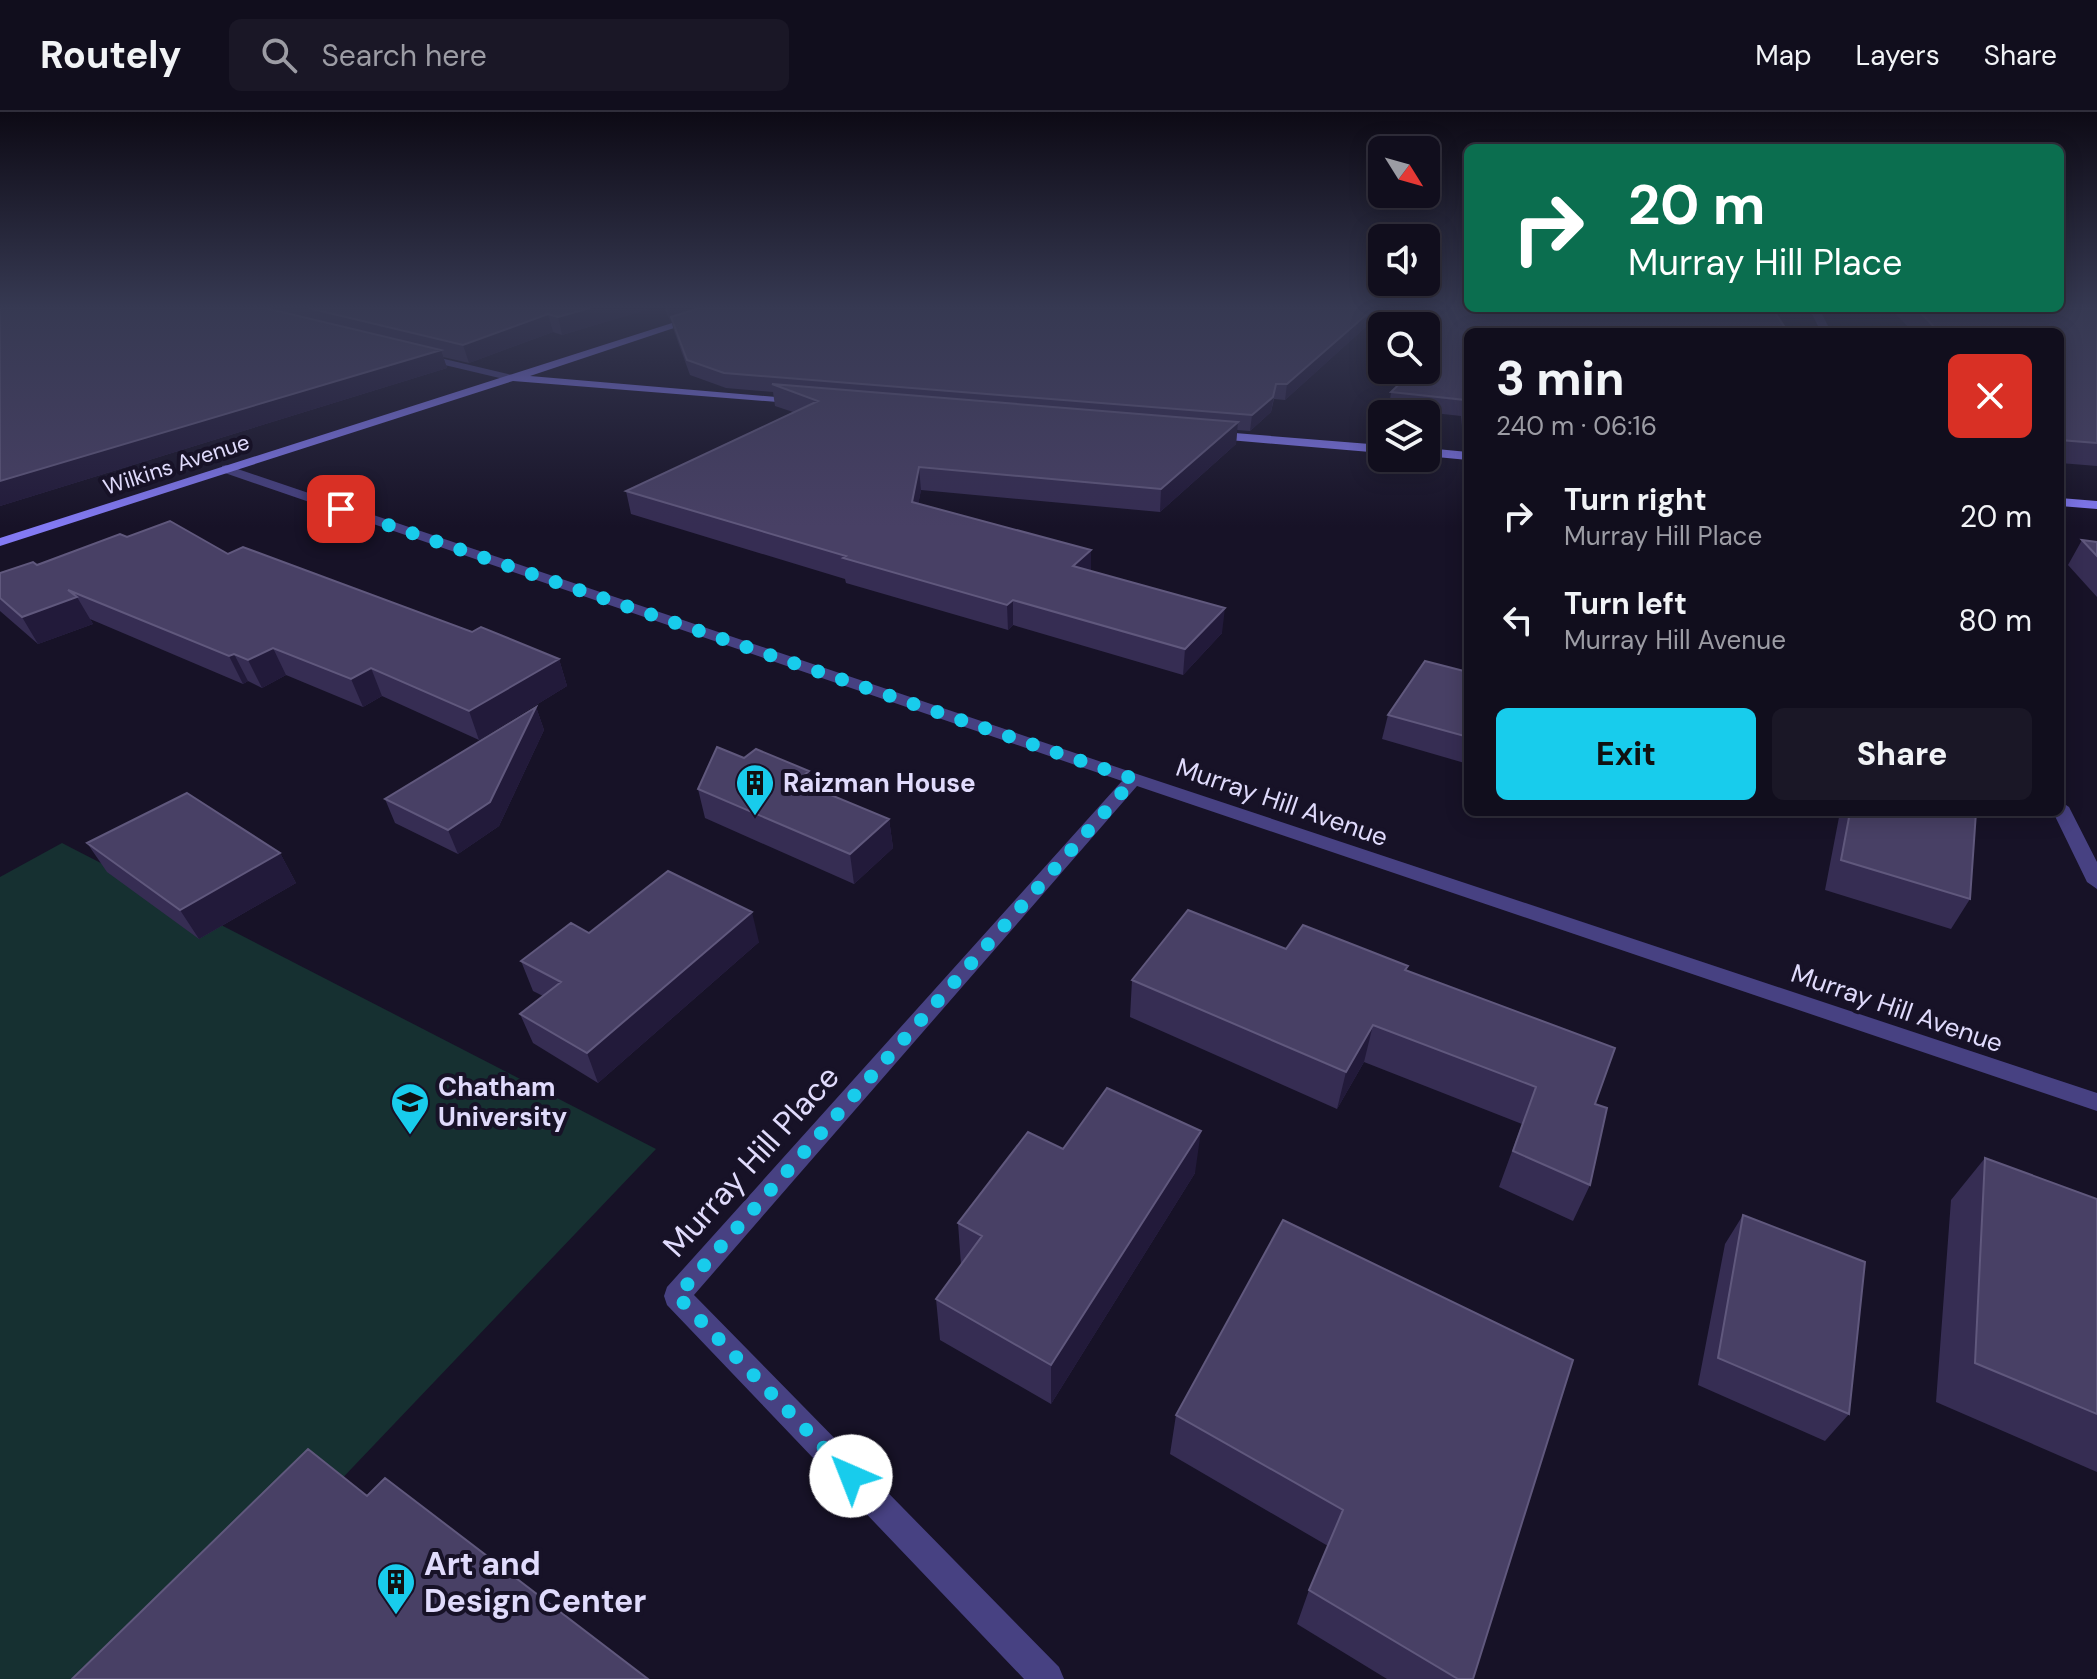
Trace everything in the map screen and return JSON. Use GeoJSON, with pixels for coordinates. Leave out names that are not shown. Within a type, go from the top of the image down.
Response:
{"type":"FeatureCollection","features":[{"type":"Feature","properties":{"kind":"main road","name":"Wilkins Avenue"},"geometry":{"type":"LineString","coordinates":[[0,542],[495,381]]}},
{"type":"Feature","properties":{"kind":"main road"},"geometry":{"type":"LineString","coordinates":[[556,381],[819,404]]}},
{"type":"Feature","properties":{"kind":"main road"},"geometry":{"type":"LineString","coordinates":[[1194,434],[1368,448]]}},
{"type":"Feature","properties":{"kind":"main road"},"geometry":{"type":"LineString","coordinates":[[1440,453],[1464,456]]}},
{"type":"Feature","properties":{"kind":"main road"},"geometry":{"type":"LineString","coordinates":[[2064,502],[2097,505]]}},
{"type":"Feature","properties":{"kind":"street","name":"Murray Hill Avenue"},"geometry":{"type":"LineString","coordinates":[[226,469],[1134,779],[2097,1102]]}},
{"type":"Feature","properties":{"kind":"street","name":"Murray Hill Place"},"geometry":{"type":"LineString","coordinates":[[1047,1679],[677,1296],[1134,779]]}},
{"type":"Feature","properties":{"kind":"street"},"geometry":{"type":"LineString","coordinates":[[2064,815],[2097,882]]}},
{"type":"Feature","properties":{"kind":"green space"},"geometry":{"type":"Polygon","coordinates":[[[62,843],[656,1149],[151,1679],[0,1679],[0,877],[62,843]]]}},
{"type":"Feature","properties":{"kind":"building"},"geometry":{"type":"Polygon","coordinates":[[[0,381],[336,381],[0,481],[0,381]]]}},
{"type":"Feature","properties":{"kind":"building"},"geometry":{"type":"Polygon","coordinates":[[[826,381],[1290,381],[1276,384],[1273,397],[1252,415],[826,381]]]}},
{"type":"Feature","properties":{"kind":"building"},"geometry":{"type":"Polygon","coordinates":[[[1464,381],[1464,400],[1391,392],[1399,384],[1464,381]]]}},
{"type":"Feature","properties":{"kind":"building"},"geometry":{"type":"Polygon","coordinates":[[[2064,381],[2097,381],[2097,443],[2064,440],[2064,381]]]}},
{"type":"Feature","properties":{"kind":"building"},"geometry":{"type":"Polygon","coordinates":[[[772,384],[1238,422],[1161,489],[919,467],[912,502],[1091,550],[1073,566],[1225,608],[1185,649],[1013,600],[1007,605],[626,491],[818,401],[772,384]]]}},
{"type":"Feature","properties":{"kind":"building"},"geometry":{"type":"Polygon","coordinates":[[[170,521],[228,554],[243,547],[472,632],[481,627],[559,659],[469,711],[371,668],[351,679],[273,648],[248,660],[234,654],[229,656],[68,590],[77,597],[22,617],[0,598],[0,573],[33,562],[37,565],[120,534],[127,537],[170,521]]]}},
{"type":"Feature","properties":{"kind":"building"},"geometry":{"type":"Polygon","coordinates":[[[2082,540],[2097,542],[2097,556],[2082,540]]]}},
{"type":"Feature","properties":{"kind":"building"},"geometry":{"type":"Polygon","coordinates":[[[1425,661],[1464,671],[1464,736],[1388,715],[1425,661]]]}},
{"type":"Feature","properties":{"kind":"building"},"geometry":{"type":"Polygon","coordinates":[[[536,707],[490,802],[448,830],[385,799],[536,707]]]}},
{"type":"Feature","properties":{"kind":"building"},"geometry":{"type":"Polygon","coordinates":[[[717,747],[744,758],[756,749],[809,771],[797,781],[889,819],[850,854],[698,789],[717,747]]]}},
{"type":"Feature","properties":{"kind":"building"},"geometry":{"type":"Polygon","coordinates":[[[187,793],[280,853],[180,910],[87,843],[187,793]]]}},
{"type":"Feature","properties":{"kind":"building"},"geometry":{"type":"Polygon","coordinates":[[[1849,816],[1976,816],[1970,899],[1841,860],[1849,816]]]}},
{"type":"Feature","properties":{"kind":"building"},"geometry":{"type":"Polygon","coordinates":[[[668,871],[752,912],[587,1053],[520,1014],[561,982],[521,961],[571,923],[589,933],[668,871]]]}},
{"type":"Feature","properties":{"kind":"building"},"geometry":{"type":"Polygon","coordinates":[[[1188,910],[1286,949],[1303,925],[1408,966],[1405,970],[1615,1048],[1595,1104],[1607,1108],[1590,1185],[1513,1151],[1536,1087],[1373,1025],[1346,1072],[1132,980],[1188,910]]]}},
{"type":"Feature","properties":{"kind":"building"},"geometry":{"type":"Polygon","coordinates":[[[1107,1088],[1201,1131],[1051,1365],[936,1299],[982,1236],[958,1223],[1028,1132],[1063,1149],[1107,1088]]]}},
{"type":"Feature","properties":{"kind":"building"},"geometry":{"type":"Polygon","coordinates":[[[1985,1158],[2097,1199],[2097,1414],[1975,1363],[1985,1158]]]}},
{"type":"Feature","properties":{"kind":"building"},"geometry":{"type":"Polygon","coordinates":[[[1743,1215],[1865,1262],[1849,1414],[1718,1358],[1743,1215]]]}},
{"type":"Feature","properties":{"kind":"building"},"geometry":{"type":"Polygon","coordinates":[[[1283,1220],[1573,1360],[1473,1679],[1458,1679],[1309,1590],[1343,1510],[1176,1415],[1283,1220]]]}},
{"type":"Feature","properties":{"kind":"building"},"geometry":{"type":"Polygon","coordinates":[[[308,1449],[367,1496],[385,1478],[648,1679],[72,1679],[308,1449]]]}},
{"type":"Feature","properties":{"kind":"place","name":"Raizman House"},"geometry":{"type":"Point","coordinates":[755,817]}},
{"type":"Feature","properties":{"kind":"place","name":"Chatham University"},"geometry":{"type":"Point","coordinates":[410,1136]}},
{"type":"Feature","properties":{"kind":"place","name":"Art and Design Center"},"geometry":{"type":"Point","coordinates":[396,1616]}},
{"type":"Feature","properties":{"kind":"route"},"geometry":{"type":"LineString","coordinates":[[341,509],[1134,779],[677,1296],[851,1476]]}}]}
